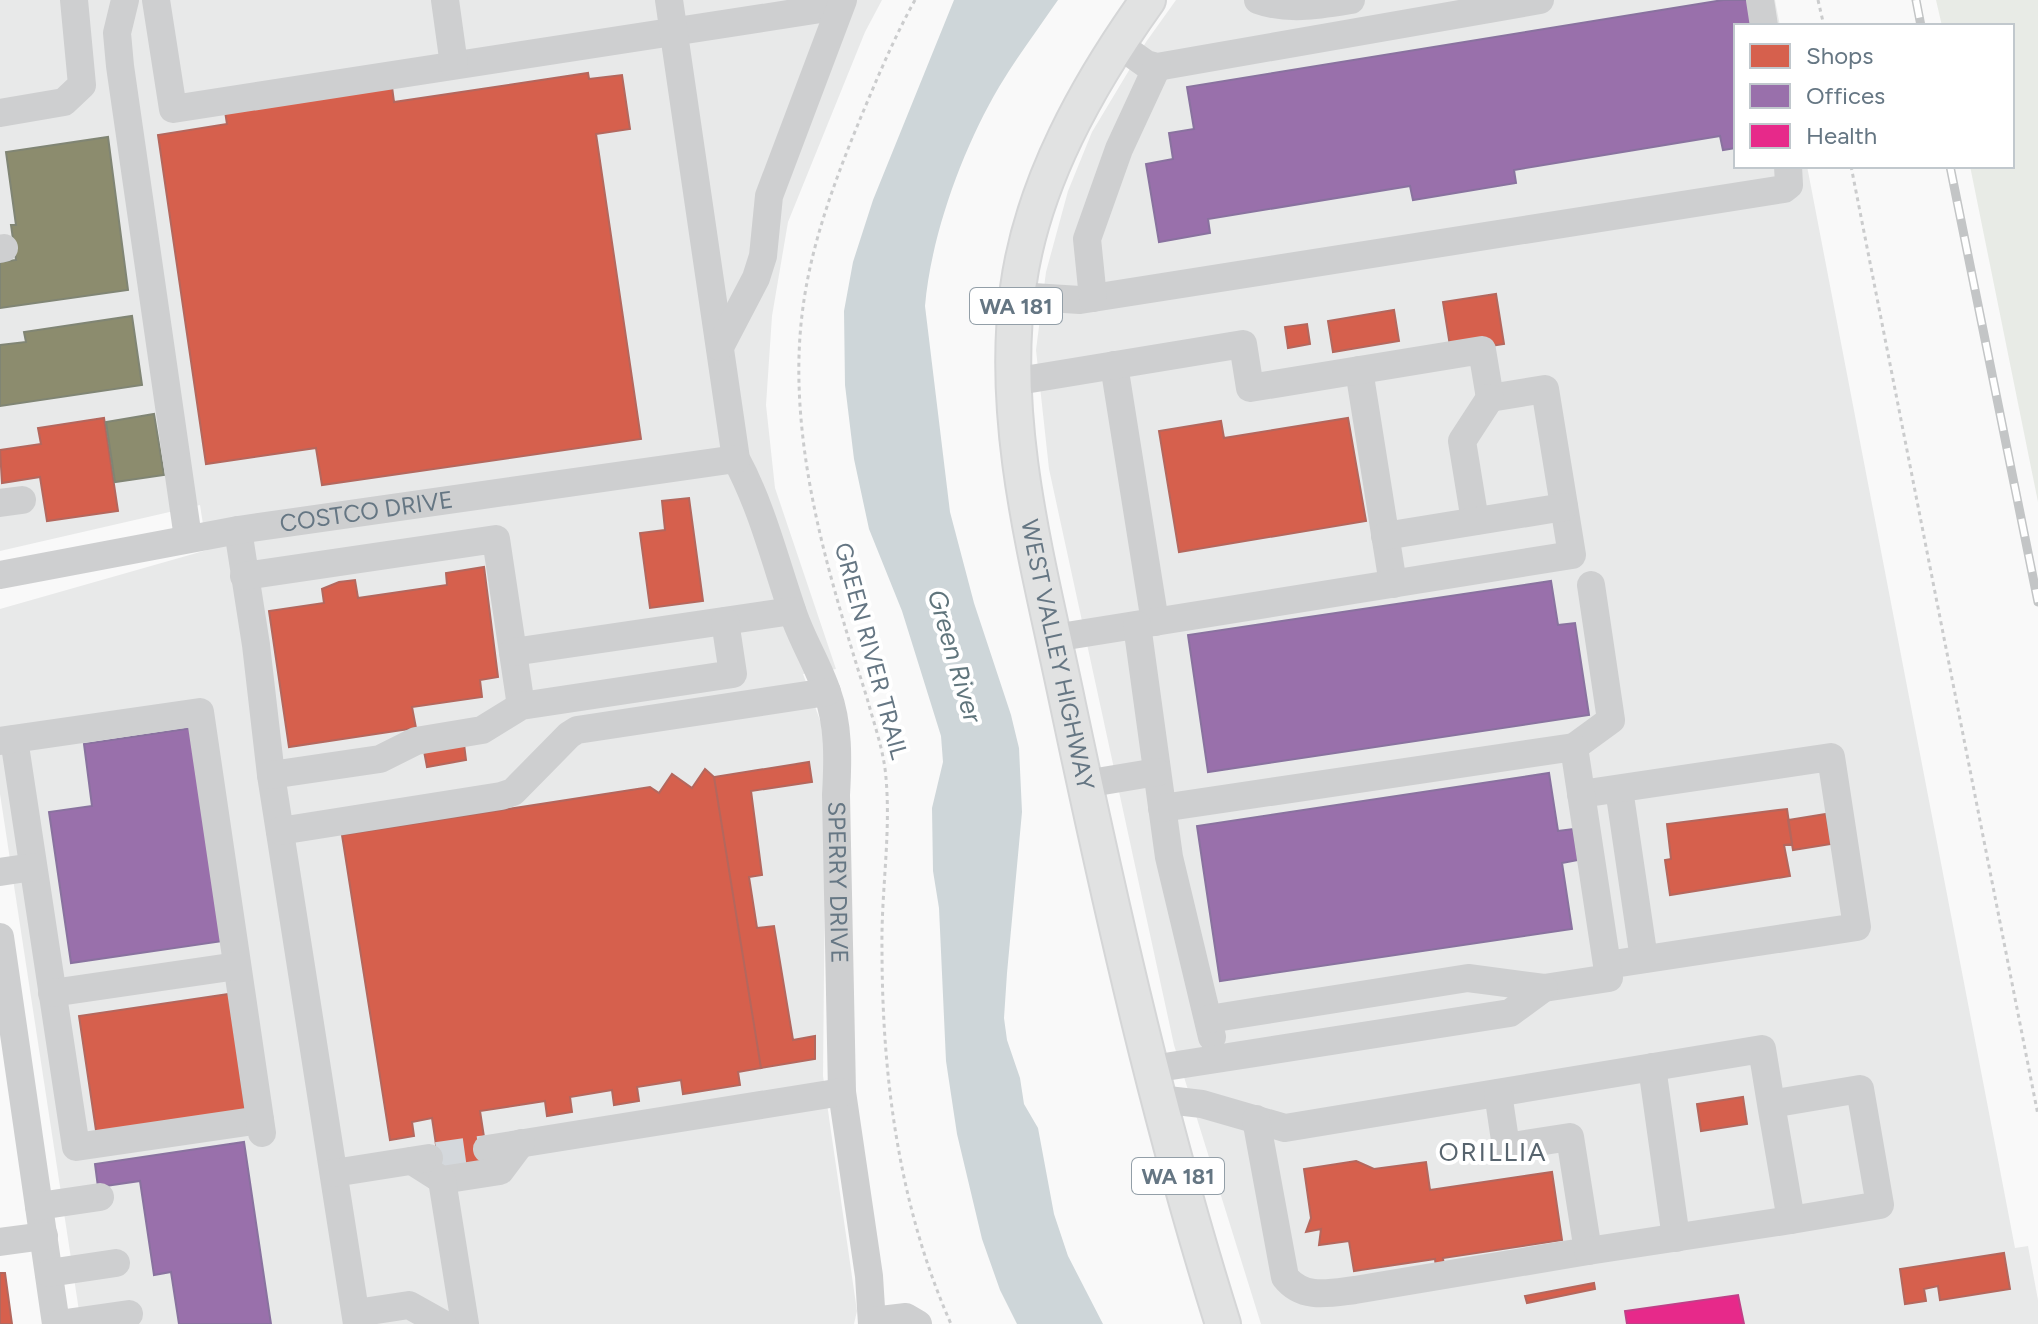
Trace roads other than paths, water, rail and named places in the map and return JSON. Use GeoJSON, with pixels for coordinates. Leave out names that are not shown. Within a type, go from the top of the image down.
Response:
{"type":"FeatureCollection","features":[{"type":"Feature","properties":{"kind":"main road","name":"WEST VALLEY HIGHWAY"},"geometry":{"type":"LineString","coordinates":[[1148,0],[1078,112],[1054,165],[1027,241],[1017,296],[1012,382],[1024,485],[1104,875],[1186,1209],[1223,1324]]}},
{"type":"Feature","properties":{"kind":"street"},"geometry":{"type":"LineString","coordinates":[[0,113],[64,102],[82,85],[74,0]]}},
{"type":"Feature","properties":{"kind":"street"},"geometry":{"type":"LineString","coordinates":[[125,0],[117,33],[120,66],[188,538]]}},
{"type":"Feature","properties":{"kind":"street"},"geometry":{"type":"LineString","coordinates":[[156,0],[173,109],[842,3]]}},
{"type":"Feature","properties":{"kind":"street"},"geometry":{"type":"LineString","coordinates":[[445,0],[446,66]]}},
{"type":"Feature","properties":{"kind":"street","name":"SPERRY DRIVE"},"geometry":{"type":"LineString","coordinates":[[669,0],[736,459],[752,488],[792,611],[827,692],[838,749],[836,795],[842,1092],[869,1276],[872,1323]]}},
{"type":"Feature","properties":{"kind":"street"},"geometry":{"type":"LineString","coordinates":[[1258,0],[1287,7],[1351,0]]}},
{"type":"Feature","properties":{"kind":"street"},"geometry":{"type":"LineString","coordinates":[[1118,44],[1146,64],[1157,67],[1540,0]]}},
{"type":"Feature","properties":{"kind":"street"},"geometry":{"type":"LineString","coordinates":[[1760,0],[1764,24]]}},
{"type":"Feature","properties":{"kind":"street"},"geometry":{"type":"LineString","coordinates":[[720,347],[756,278],[763,256],[769,196],[842,3]]}},
{"type":"Feature","properties":{"kind":"street"},"geometry":{"type":"LineString","coordinates":[[1093,298],[1087,239],[1119,149],[1157,67]]}},
{"type":"Feature","properties":{"kind":"street"},"geometry":{"type":"LineString","coordinates":[[1017,296],[1068,301],[1093,298],[1784,189],[1789,185],[1788,168]]}},
{"type":"Feature","properties":{"kind":"street"},"geometry":{"type":"LineString","coordinates":[[1012,382],[1243,344],[1250,388],[1482,350],[1490,398],[1462,441],[1475,521]]}},
{"type":"Feature","properties":{"kind":"street"},"geometry":{"type":"LineString","coordinates":[[1114,365],[1146,624],[1157,772],[1169,857],[1216,1059]]}},
{"type":"Feature","properties":{"kind":"street"},"geometry":{"type":"LineString","coordinates":[[1359,370],[1393,584]]}},
{"type":"Feature","properties":{"kind":"street"},"geometry":{"type":"LineString","coordinates":[[1054,638],[1572,555],[1545,389],[1490,398]]}},
{"type":"Feature","properties":{"kind":"street","name":"COSTCO DRIVE"},"geometry":{"type":"LineString","coordinates":[[0,575],[238,530],[736,459]]}},
{"type":"Feature","properties":{"kind":"street"},"geometry":{"type":"LineString","coordinates":[[1385,536],[1564,507]]}},
{"type":"Feature","properties":{"kind":"street"},"geometry":{"type":"LineString","coordinates":[[238,530],[256,645],[271,775],[357,1318],[409,1305],[443,1324]]}},
{"type":"Feature","properties":{"kind":"street"},"geometry":{"type":"LineString","coordinates":[[244,576],[496,539],[521,706]]}},
{"type":"Feature","properties":{"kind":"street"},"geometry":{"type":"LineString","coordinates":[[1162,808],[1574,747],[1611,720],[1591,585]]}},
{"type":"Feature","properties":{"kind":"street"},"geometry":{"type":"LineString","coordinates":[[513,652],[792,611]]}},
{"type":"Feature","properties":{"kind":"street"},"geometry":{"type":"LineString","coordinates":[[271,775],[380,759],[416,741],[482,730],[521,706],[733,674],[725,621]]}},
{"type":"Feature","properties":{"kind":"street"},"geometry":{"type":"LineString","coordinates":[[280,831],[513,792],[577,730],[827,692]]}},
{"type":"Feature","properties":{"kind":"street"},"geometry":{"type":"LineString","coordinates":[[200,712],[261,1126],[76,1147],[33,867],[7,740],[200,712]]}},
{"type":"Feature","properties":{"kind":"street"},"geometry":{"type":"LineString","coordinates":[[1209,1019],[1468,978],[1544,988],[1609,978],[1574,747]]}},
{"type":"Feature","properties":{"kind":"street"},"geometry":{"type":"LineString","coordinates":[[1581,794],[1831,757],[1834,773],[1857,927],[1607,965]]}},
{"type":"Feature","properties":{"kind":"street"},"geometry":{"type":"LineString","coordinates":[[1085,784],[1157,772]]}},
{"type":"Feature","properties":{"kind":"street"},"geometry":{"type":"LineString","coordinates":[[1619,789],[1644,959]]}},
{"type":"Feature","properties":{"kind":"street"},"geometry":{"type":"LineString","coordinates":[[0,872],[33,867]]}},
{"type":"Feature","properties":{"kind":"street"},"geometry":{"type":"LineString","coordinates":[[0,943],[22,1091],[13,1122],[39,1206],[58,1324],[98,1321],[129,1314]]}},
{"type":"Feature","properties":{"kind":"street"},"geometry":{"type":"LineString","coordinates":[[7,983],[51,985],[237,966]]}},
{"type":"Feature","properties":{"kind":"street"},"geometry":{"type":"LineString","coordinates":[[1156,1084],[1216,1059],[1510,1013],[1544,988]]}},
{"type":"Feature","properties":{"kind":"street"},"geometry":{"type":"LineString","coordinates":[[1156,1084],[1202,1104],[1285,1128],[1762,1049],[1791,1220]]}},
{"type":"Feature","properties":{"kind":"street"},"geometry":{"type":"LineString","coordinates":[[1652,1067],[1676,1238]]}},
{"type":"Feature","properties":{"kind":"street"},"geometry":{"type":"LineString","coordinates":[[22,1091],[65,1085]]}},
{"type":"Feature","properties":{"kind":"street"},"geometry":{"type":"LineString","coordinates":[[1256,1119],[1285,1277],[1304,1291],[1322,1294],[1880,1205],[1860,1089],[1771,1104]]}},
{"type":"Feature","properties":{"kind":"street"},"geometry":{"type":"LineString","coordinates":[[487,1149],[842,1092]]}},
{"type":"Feature","properties":{"kind":"street"},"geometry":{"type":"LineString","coordinates":[[1498,1093],[1506,1147],[1570,1137],[1588,1251]]}},
{"type":"Feature","properties":{"kind":"street"},"geometry":{"type":"LineString","coordinates":[[334,1173],[430,1165],[500,1171],[521,1143]]}},
{"type":"Feature","properties":{"kind":"street"},"geometry":{"type":"LineString","coordinates":[[430,1165],[465,1324]]}},
{"type":"Feature","properties":{"kind":"street"},"geometry":{"type":"LineString","coordinates":[[39,1206],[100,1197]]}},
{"type":"Feature","properties":{"kind":"street"},"geometry":{"type":"LineString","coordinates":[[0,1242],[44,1236]]}},
{"type":"Feature","properties":{"kind":"street"},"geometry":{"type":"LineString","coordinates":[[49,1273],[116,1263]]}},
{"type":"Feature","properties":{"kind":"street"},"geometry":{"type":"LineString","coordinates":[[872,1323],[906,1317],[918,1324]]}},
{"type":"Feature","properties":{"kind":"water","name":"Green River"},"geometry":{"type":"Polygon","coordinates":[[[954,0],[1058,0],[1006,76],[961,164],[934,250],[925,306],[950,512],[974,603],[1019,748],[1022,812],[1004,1018],[1007,1040],[1020,1078],[1024,1104],[1038,1128],[1054,1214],[1068,1256],[1103,1324],[1017,1324],[1000,1290],[982,1239],[957,1134],[946,1061],[939,908],[933,871],[932,808],[943,762],[941,736],[902,611],[869,529],[854,459],[845,385],[844,311],[853,262],[873,200],[954,0]]]}},
{"type":"Feature","properties":{"kind":"tunnel"},"geometry":{"type":"LineString","coordinates":[[437,1156],[487,1149]]}},
{"type":"Feature","properties":{"kind":"railway"},"geometry":{"type":"LineString","coordinates":[[1916,0],[1921,24]]}},
{"type":"Feature","properties":{"kind":"railway"},"geometry":{"type":"LineString","coordinates":[[1950,168],[2038,602]]}},
{"type":"Feature","properties":{"kind":"district","name":"ORILLIA"},"geometry":{"type":"Point","coordinates":[1493,1152]}}]}
